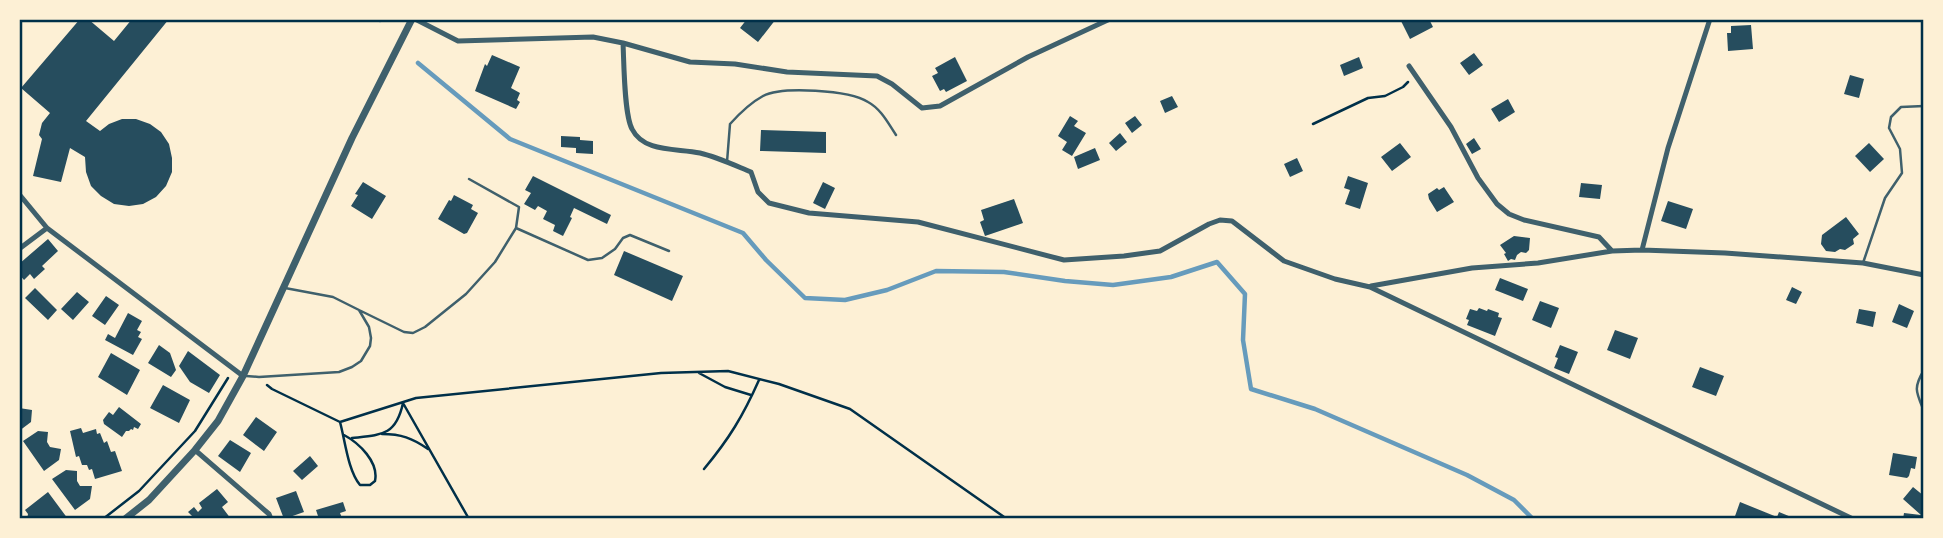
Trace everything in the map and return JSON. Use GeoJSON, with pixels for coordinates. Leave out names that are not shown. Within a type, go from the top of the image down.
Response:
{"type":"FeatureCollection","features":[{"type":"Feature","properties":{"kind":"street"},"geometry":{"type":"LineString","coordinates":[[125,519],[149,500],[218,421],[243,376],[352,138],[414,19],[458,41],[593,37],[690,62],[734,64],[787,72],[877,76],[892,84],[922,108],[940,106],[1028,57],[1110,19]]}},
{"type":"Feature","properties":{"kind":"street"},"geometry":{"type":"LineString","coordinates":[[1642,250],[1668,148],[1710,19]]}},
{"type":"Feature","properties":{"kind":"street"},"geometry":{"type":"LineString","coordinates":[[623,43],[628,114],[631,127],[639,139],[653,147],[700,153],[751,172],[758,192],[769,204],[809,214],[918,222],[1064,260],[1160,251],[1209,224],[1220,220],[1233,221],[1284,261],[1335,279],[1370,287],[1853,519]]}},
{"type":"Feature","properties":{"kind":"street"},"geometry":{"type":"LineString","coordinates":[[1409,66],[1451,127],[1478,178],[1497,204],[1509,214],[1524,220],[1599,237],[1612,251]]}},
{"type":"Feature","properties":{"kind":"street"},"geometry":{"type":"LineString","coordinates":[[19,194],[47,228],[243,376]]}},
{"type":"Feature","properties":{"kind":"street"},"geometry":{"type":"LineString","coordinates":[[19,249],[47,228]]}},
{"type":"Feature","properties":{"kind":"street"},"geometry":{"type":"LineString","coordinates":[[1370,287],[1472,268],[1612,251],[1642,250],[1863,263],[1924,275]]}},
{"type":"Feature","properties":{"kind":"street"},"geometry":{"type":"LineString","coordinates":[[195,450],[269,514],[271,519]]}},
{"type":"Feature","properties":{"kind":"lane"},"geometry":{"type":"LineString","coordinates":[[727,162],[730,124],[740,113],[764,96],[781,90],[835,92],[867,100],[879,110],[895,135]]}},
{"type":"Feature","properties":{"kind":"lane"},"geometry":{"type":"LineString","coordinates":[[1863,263],[1885,198],[1902,173],[1900,149],[1889,128],[1891,117],[1901,107],[1924,106]]}},
{"type":"Feature","properties":{"kind":"lane"},"geometry":{"type":"LineString","coordinates":[[283,288],[333,297],[404,332],[413,333],[425,327],[466,294],[495,262],[516,228],[519,207],[469,179]]}},
{"type":"Feature","properties":{"kind":"lane"},"geometry":{"type":"LineString","coordinates":[[516,228],[588,260],[602,258],[615,249],[623,238],[630,235],[669,251]]}},
{"type":"Feature","properties":{"kind":"lane"},"geometry":{"type":"LineString","coordinates":[[243,376],[339,372],[352,367],[361,361],[370,346],[371,338],[369,327],[359,310]]}},
{"type":"Feature","properties":{"kind":"lane"},"geometry":{"type":"LineString","coordinates":[[1924,370],[1916,386],[1924,411]]}},
{"type":"Feature","properties":{"kind":"path"},"geometry":{"type":"LineString","coordinates":[[1313,124],[1368,98],[1385,96],[1403,87],[1415,76]]}},
{"type":"Feature","properties":{"kind":"path"},"geometry":{"type":"LineString","coordinates":[[103,519],[139,491],[195,430],[234,369]]}},
{"type":"Feature","properties":{"kind":"path"},"geometry":{"type":"LineString","coordinates":[[259,377],[272,389],[340,422],[416,398],[661,373],[728,371],[779,384],[850,409],[1007,519]]}},
{"type":"Feature","properties":{"kind":"path"},"geometry":{"type":"LineString","coordinates":[[696,372],[725,387],[752,395]]}},
{"type":"Feature","properties":{"kind":"path"},"geometry":{"type":"LineString","coordinates":[[704,469],[726,443],[759,379]]}},
{"type":"Feature","properties":{"kind":"path"},"geometry":{"type":"LineString","coordinates":[[382,434],[394,426],[400,417],[402,403]]}},
{"type":"Feature","properties":{"kind":"path"},"geometry":{"type":"LineString","coordinates":[[402,403],[469,519]]}},
{"type":"Feature","properties":{"kind":"path"},"geometry":{"type":"LineString","coordinates":[[340,422],[356,480],[360,485],[370,485],[375,481],[375,471],[358,442],[344,435]]}},
{"type":"Feature","properties":{"kind":"path"},"geometry":{"type":"LineString","coordinates":[[351,438],[398,434],[414,439],[429,450]]}},
{"type":"Feature","properties":{"kind":"building"},"geometry":{"type":"Polygon","coordinates":[[[80,19],[88,19],[114,41],[132,19],[169,19],[86,121],[100,131],[122,119],[136,119],[161,132],[169,144],[172,172],[166,186],[156,197],[143,204],[114,204],[101,196],[91,186],[85,157],[70,148],[61,182],[33,176],[42,139],[39,135],[42,123],[50,113],[21,88],[80,19]]]}},
{"type":"Feature","properties":{"kind":"building"},"geometry":{"type":"Polygon","coordinates":[[[747,19],[776,19],[758,42],[740,28],[747,19]]]}},
{"type":"Feature","properties":{"kind":"building"},"geometry":{"type":"Polygon","coordinates":[[[1400,19],[1429,19],[1433,27],[1410,39],[1400,19]]]}},
{"type":"Feature","properties":{"kind":"building"},"geometry":{"type":"Polygon","coordinates":[[[1751,25],[1753,49],[1728,51],[1727,33],[1731,33],[1731,26],[1751,25]]]}},
{"type":"Feature","properties":{"kind":"building"},"geometry":{"type":"Polygon","coordinates":[[[1474,53],[1483,65],[1469,75],[1460,63],[1474,53]]]}},
{"type":"Feature","properties":{"kind":"building"},"geometry":{"type":"Polygon","coordinates":[[[492,55],[520,67],[511,88],[520,93],[517,100],[520,102],[516,109],[475,91],[485,64],[487,66],[492,55]]]}},
{"type":"Feature","properties":{"kind":"building"},"geometry":{"type":"Polygon","coordinates":[[[955,57],[967,81],[946,92],[944,89],[940,91],[932,76],[938,73],[935,68],[955,57]]]}},
{"type":"Feature","properties":{"kind":"building"},"geometry":{"type":"Polygon","coordinates":[[[1359,57],[1363,68],[1344,76],[1340,65],[1359,57]]]}},
{"type":"Feature","properties":{"kind":"building"},"geometry":{"type":"Polygon","coordinates":[[[1850,75],[1864,79],[1859,98],[1844,94],[1850,75]]]}},
{"type":"Feature","properties":{"kind":"building"},"geometry":{"type":"Polygon","coordinates":[[[1172,96],[1178,107],[1165,113],[1160,101],[1172,96]]]}},
{"type":"Feature","properties":{"kind":"building"},"geometry":{"type":"Polygon","coordinates":[[[1508,99],[1515,112],[1499,122],[1491,109],[1508,99]]]}},
{"type":"Feature","properties":{"kind":"building"},"geometry":{"type":"Polygon","coordinates":[[[1070,116],[1078,121],[1074,126],[1086,133],[1072,156],[1062,150],[1067,142],[1058,136],[1070,116]]]}},
{"type":"Feature","properties":{"kind":"building"},"geometry":{"type":"Polygon","coordinates":[[[1135,116],[1142,125],[1132,133],[1125,123],[1135,116]]]}},
{"type":"Feature","properties":{"kind":"building"},"geometry":{"type":"Polygon","coordinates":[[[761,130],[826,132],[826,153],[760,151],[761,130]]]}},
{"type":"Feature","properties":{"kind":"building"},"geometry":{"type":"Polygon","coordinates":[[[1120,133],[1127,142],[1116,151],[1109,143],[1120,133]]]}},
{"type":"Feature","properties":{"kind":"building"},"geometry":{"type":"Polygon","coordinates":[[[561,136],[593,141],[593,154],[576,153],[576,148],[561,147],[561,136]]]}},
{"type":"Feature","properties":{"kind":"building"},"geometry":{"type":"Polygon","coordinates":[[[1474,138],[1481,149],[1472,154],[1466,144],[1474,138]]]}},
{"type":"Feature","properties":{"kind":"building"},"geometry":{"type":"Polygon","coordinates":[[[1400,143],[1411,157],[1392,171],[1381,157],[1400,143]]]}},
{"type":"Feature","properties":{"kind":"building"},"geometry":{"type":"Polygon","coordinates":[[[1869,143],[1884,159],[1870,172],[1855,156],[1869,143]]]}},
{"type":"Feature","properties":{"kind":"building"},"geometry":{"type":"Polygon","coordinates":[[[1095,148],[1100,160],[1078,169],[1074,157],[1095,148]]]}},
{"type":"Feature","properties":{"kind":"building"},"geometry":{"type":"Polygon","coordinates":[[[1297,158],[1303,171],[1290,177],[1284,164],[1297,158]]]}},
{"type":"Feature","properties":{"kind":"building"},"geometry":{"type":"Polygon","coordinates":[[[533,176],[611,215],[607,224],[574,208],[563,236],[553,231],[555,225],[543,219],[547,211],[538,206],[535,210],[524,204],[531,193],[525,190],[533,176]]]}},
{"type":"Feature","properties":{"kind":"building"},"geometry":{"type":"Polygon","coordinates":[[[1348,176],[1368,183],[1360,209],[1345,204],[1350,190],[1344,188],[1348,176]]]}},
{"type":"Feature","properties":{"kind":"building"},"geometry":{"type":"Polygon","coordinates":[[[363,182],[386,196],[372,219],[351,206],[363,182]]]}},
{"type":"Feature","properties":{"kind":"building"},"geometry":{"type":"Polygon","coordinates":[[[823,182],[835,188],[825,209],[813,203],[823,182]]]}},
{"type":"Feature","properties":{"kind":"building"},"geometry":{"type":"Polygon","coordinates":[[[1581,183],[1602,185],[1600,199],[1579,197],[1581,183]]]}},
{"type":"Feature","properties":{"kind":"building"},"geometry":{"type":"Polygon","coordinates":[[[1444,187],[1454,202],[1437,212],[1428,194],[1444,187]]]}},
{"type":"Feature","properties":{"kind":"building"},"geometry":{"type":"Polygon","coordinates":[[[454,195],[473,205],[471,209],[478,213],[464,234],[438,219],[454,195]]]}},
{"type":"Feature","properties":{"kind":"building"},"geometry":{"type":"Polygon","coordinates":[[[1014,199],[1023,223],[985,236],[980,222],[984,220],[981,210],[1014,199]]]}},
{"type":"Feature","properties":{"kind":"building"},"geometry":{"type":"Polygon","coordinates":[[[1668,201],[1693,209],[1686,229],[1661,221],[1668,201]]]}},
{"type":"Feature","properties":{"kind":"building"},"geometry":{"type":"Polygon","coordinates":[[[1846,217],[1859,234],[1853,239],[1854,244],[1845,250],[1826,251],[1821,244],[1822,235],[1846,217]]]}},
{"type":"Feature","properties":{"kind":"building"},"geometry":{"type":"Polygon","coordinates":[[[1514,236],[1530,238],[1529,250],[1526,253],[1521,252],[1515,260],[1508,261],[1500,245],[1514,236]]]}},
{"type":"Feature","properties":{"kind":"building"},"geometry":{"type":"Polygon","coordinates":[[[48,239],[58,251],[42,266],[45,269],[34,279],[30,274],[24,280],[19,274],[19,264],[48,239]]]}},
{"type":"Feature","properties":{"kind":"building"},"geometry":{"type":"Polygon","coordinates":[[[624,251],[683,276],[672,301],[614,275],[624,251]]]}},
{"type":"Feature","properties":{"kind":"building"},"geometry":{"type":"Polygon","coordinates":[[[1500,278],[1528,289],[1523,301],[1495,290],[1500,278]]]}},
{"type":"Feature","properties":{"kind":"building"},"geometry":{"type":"Polygon","coordinates":[[[1792,287],[1802,292],[1796,304],[1786,300],[1792,287]]]}},
{"type":"Feature","properties":{"kind":"building"},"geometry":{"type":"Polygon","coordinates":[[[35,288],[57,310],[48,320],[25,298],[35,288]]]}},
{"type":"Feature","properties":{"kind":"building"},"geometry":{"type":"Polygon","coordinates":[[[77,292],[89,302],[73,320],[61,309],[77,292]]]}},
{"type":"Feature","properties":{"kind":"building"},"geometry":{"type":"Polygon","coordinates":[[[106,296],[119,305],[105,325],[92,316],[106,296]]]}},
{"type":"Feature","properties":{"kind":"building"},"geometry":{"type":"Polygon","coordinates":[[[1540,301],[1559,308],[1551,328],[1532,320],[1540,301]]]}},
{"type":"Feature","properties":{"kind":"building"},"geometry":{"type":"Polygon","coordinates":[[[1899,304],[1914,311],[1907,328],[1892,322],[1899,304]]]}},
{"type":"Feature","properties":{"kind":"building"},"geometry":{"type":"Polygon","coordinates":[[[1479,308],[1499,313],[1498,317],[1502,318],[1495,336],[1467,325],[1470,309],[1477,311],[1479,308]]]}},
{"type":"Feature","properties":{"kind":"building"},"geometry":{"type":"Polygon","coordinates":[[[1859,309],[1876,312],[1873,327],[1856,323],[1859,309]]]}},
{"type":"Feature","properties":{"kind":"building"},"geometry":{"type":"Polygon","coordinates":[[[128,313],[142,321],[137,330],[141,332],[138,337],[142,339],[133,355],[105,340],[108,334],[115,338],[128,313]]]}},
{"type":"Feature","properties":{"kind":"building"},"geometry":{"type":"Polygon","coordinates":[[[1615,330],[1638,338],[1630,359],[1607,350],[1615,330]]]}},
{"type":"Feature","properties":{"kind":"building"},"geometry":{"type":"Polygon","coordinates":[[[159,345],[170,353],[176,370],[171,377],[148,363],[159,345]]]}},
{"type":"Feature","properties":{"kind":"building"},"geometry":{"type":"Polygon","coordinates":[[[1560,345],[1578,352],[1569,374],[1554,368],[1560,345]]]}},
{"type":"Feature","properties":{"kind":"building"},"geometry":{"type":"Polygon","coordinates":[[[188,351],[220,375],[209,393],[190,382],[179,366],[188,351]]]}},
{"type":"Feature","properties":{"kind":"building"},"geometry":{"type":"Polygon","coordinates":[[[111,353],[140,370],[127,395],[98,377],[111,353]]]}},
{"type":"Feature","properties":{"kind":"building"},"geometry":{"type":"Polygon","coordinates":[[[1700,367],[1724,376],[1716,396],[1692,387],[1700,367]]]}},
{"type":"Feature","properties":{"kind":"building"},"geometry":{"type":"Polygon","coordinates":[[[163,385],[190,400],[179,423],[150,408],[163,385]]]}},
{"type":"Feature","properties":{"kind":"building"},"geometry":{"type":"Polygon","coordinates":[[[119,407],[141,424],[138,429],[134,427],[133,430],[126,431],[122,437],[104,424],[103,420],[109,412],[113,415],[119,407]]]}},
{"type":"Feature","properties":{"kind":"building"},"geometry":{"type":"Polygon","coordinates":[[[19,408],[32,410],[31,422],[19,431],[19,408]]]}},
{"type":"Feature","properties":{"kind":"building"},"geometry":{"type":"Polygon","coordinates":[[[256,417],[277,432],[264,451],[243,435],[256,417]]]}},
{"type":"Feature","properties":{"kind":"building"},"geometry":{"type":"Polygon","coordinates":[[[81,428],[83,433],[96,429],[97,434],[100,433],[111,452],[115,451],[122,471],[95,479],[92,469],[82,465],[79,456],[76,457],[70,431],[81,428]]]}},
{"type":"Feature","properties":{"kind":"building"},"geometry":{"type":"Polygon","coordinates":[[[38,431],[48,432],[47,442],[50,447],[61,449],[59,460],[44,471],[23,441],[38,431]]]}},
{"type":"Feature","properties":{"kind":"building"},"geometry":{"type":"Polygon","coordinates":[[[230,440],[251,453],[240,472],[218,456],[230,440]]]}},
{"type":"Feature","properties":{"kind":"building"},"geometry":{"type":"Polygon","coordinates":[[[1893,453],[1917,457],[1915,469],[1911,468],[1907,478],[1889,475],[1893,453]]]}},
{"type":"Feature","properties":{"kind":"building"},"geometry":{"type":"Polygon","coordinates":[[[310,456],[318,466],[302,480],[293,471],[310,456]]]}},
{"type":"Feature","properties":{"kind":"building"},"geometry":{"type":"Polygon","coordinates":[[[66,470],[77,471],[80,486],[92,486],[90,499],[75,510],[52,479],[66,470]]]}},
{"type":"Feature","properties":{"kind":"building"},"geometry":{"type":"Polygon","coordinates":[[[1913,487],[1924,496],[1921,515],[1903,499],[1913,487]]]}},
{"type":"Feature","properties":{"kind":"building"},"geometry":{"type":"Polygon","coordinates":[[[217,489],[228,502],[222,507],[231,519],[189,519],[192,516],[188,512],[194,507],[198,512],[202,508],[199,503],[217,489]]]}},
{"type":"Feature","properties":{"kind":"building"},"geometry":{"type":"Polygon","coordinates":[[[296,491],[304,512],[284,519],[276,498],[296,491]]]}},
{"type":"Feature","properties":{"kind":"building"},"geometry":{"type":"Polygon","coordinates":[[[48,492],[68,519],[27,519],[25,510],[48,492]]]}},
{"type":"Feature","properties":{"kind":"building"},"geometry":{"type":"Polygon","coordinates":[[[343,502],[346,511],[340,513],[342,518],[319,519],[316,510],[343,502]]]}},
{"type":"Feature","properties":{"kind":"building"},"geometry":{"type":"Polygon","coordinates":[[[1740,502],[1777,517],[1779,512],[1796,519],[1734,519],[1740,502]]]}},
{"type":"Feature","properties":{"kind":"building"},"geometry":{"type":"Polygon","coordinates":[[[1904,513],[1924,515],[1924,519],[1903,519],[1904,513]]]}},
{"type":"Feature","properties":{"kind":"waterway"},"geometry":{"type":"LineString","coordinates":[[418,63],[510,139],[743,233],[805,298],[845,300],[887,290],[936,271],[1004,272],[1113,285],[1171,277],[1217,262],[1245,294],[1243,340],[1251,389],[1315,409],[1467,475],[1514,500],[1533,519]]}}]}
